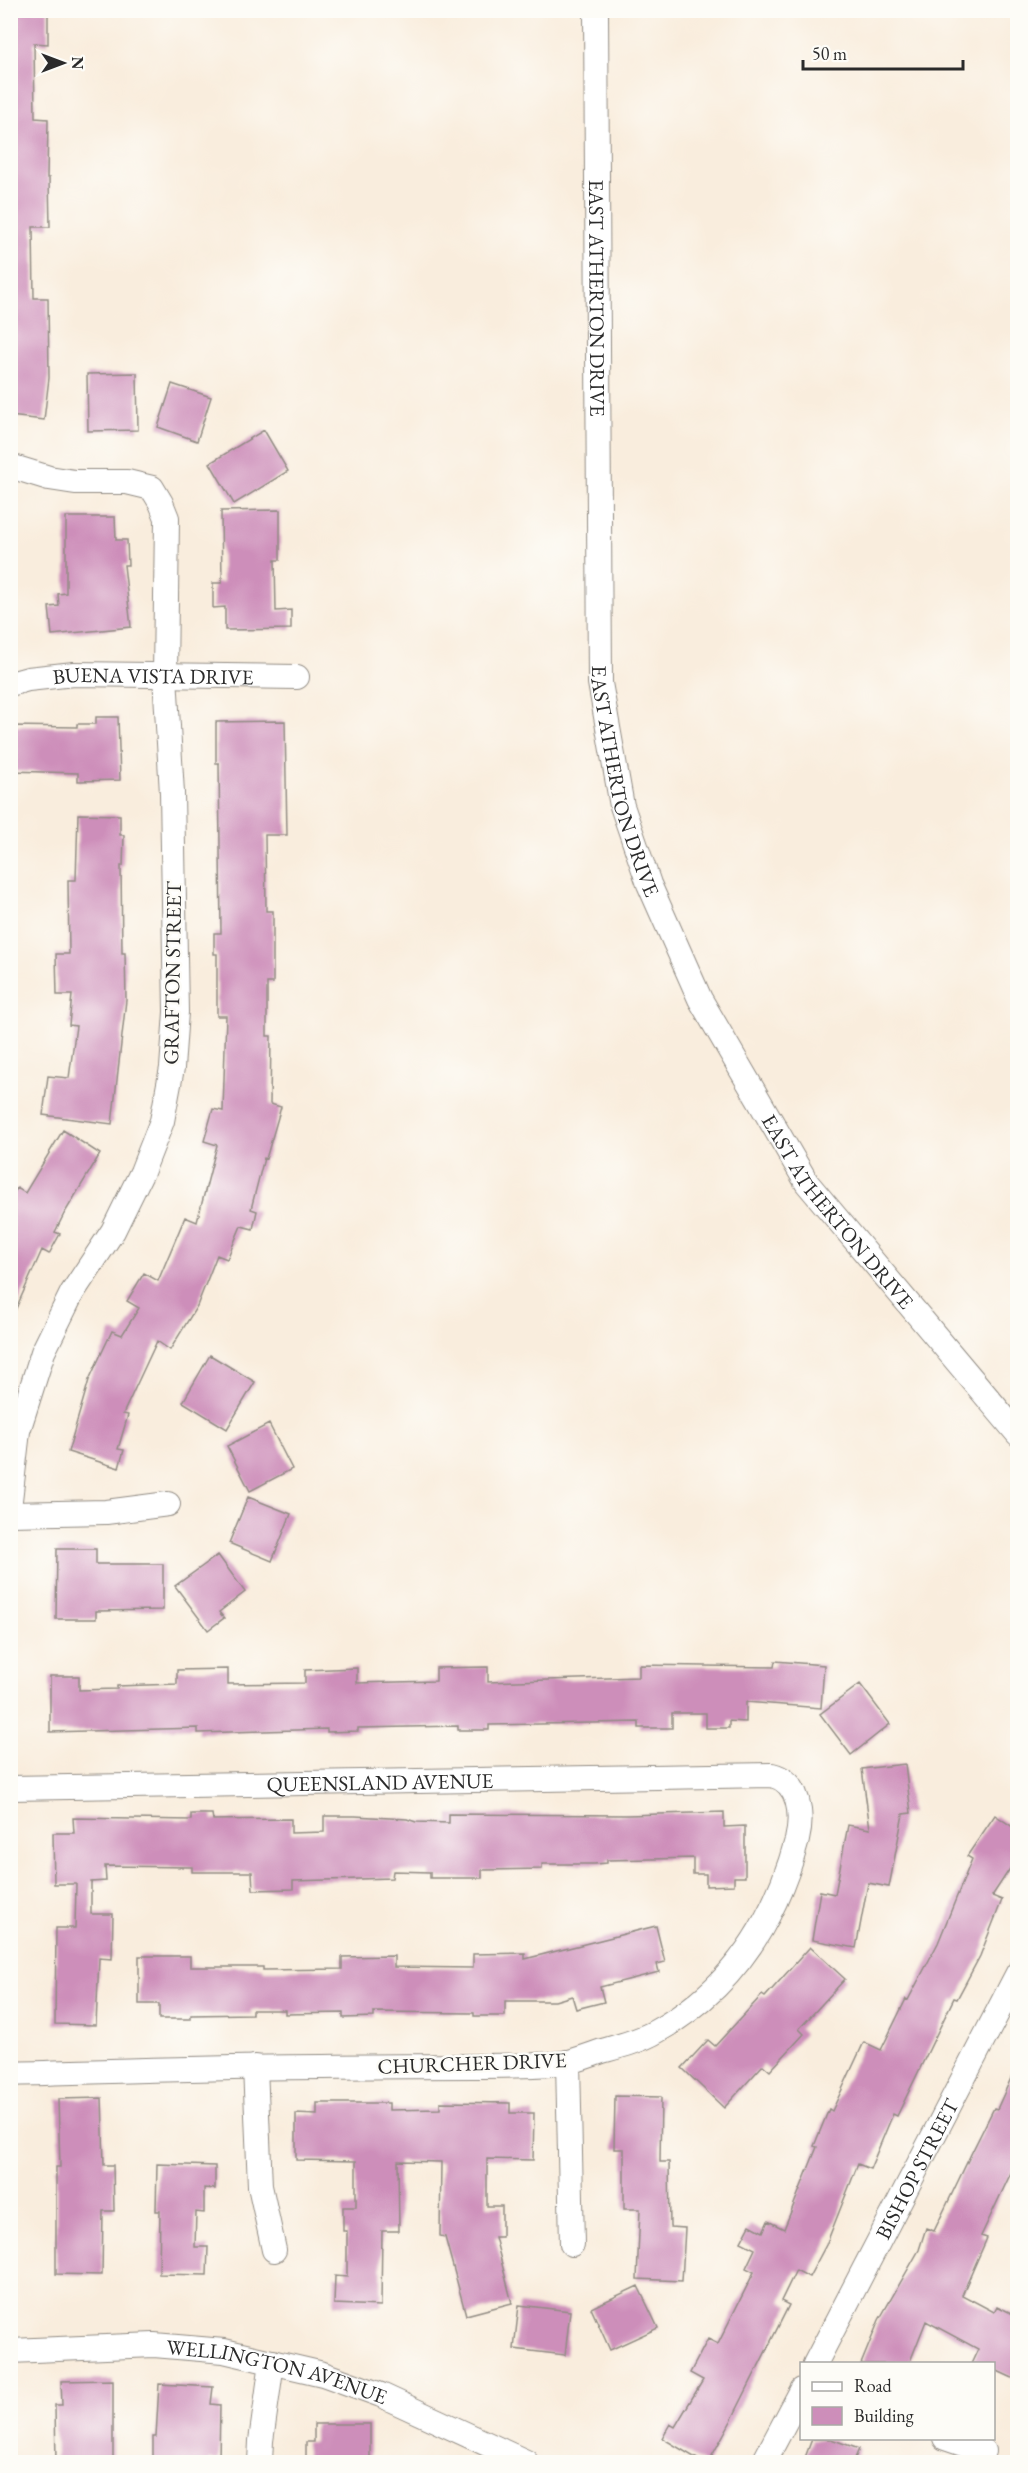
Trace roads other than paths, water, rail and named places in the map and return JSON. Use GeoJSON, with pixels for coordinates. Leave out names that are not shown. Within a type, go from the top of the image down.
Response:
{"type":"FeatureCollection","features":[{"type":"Feature","properties":{"kind":"street","name":"EAST ATHERTON DRIVE"},"geometry":{"type":"LineString","coordinates":[[596,10],[600,683],[622,806],[650,884],[700,999],[807,1183],[1017,1434]]}},
{"type":"Feature","properties":{"kind":"street","name":"GRAFTON STREET"},"geometry":{"type":"LineString","coordinates":[[10,466],[49,478],[75,482],[127,482],[152,488],[167,518],[165,675],[172,793],[176,1000],[172,1068],[162,1121],[142,1172],[114,1231],[72,1293],[43,1352],[18,1431],[10,1500]]}},
{"type":"Feature","properties":{"kind":"street","name":"BUENA VISTA DRIVE"},"geometry":{"type":"LineString","coordinates":[[10,684],[74,674],[297,677]]}},
{"type":"Feature","properties":{"kind":"street"},"geometry":{"type":"LineString","coordinates":[[10,1514],[106,1512],[168,1504]]}},
{"type":"Feature","properties":{"kind":"street","name":"QUEENSLAND AVENUE"},"geometry":{"type":"LineString","coordinates":[[10,1788],[751,1775]]}},
{"type":"Feature","properties":{"kind":"street","name":"CHURCHER DRIVE"},"geometry":{"type":"LineString","coordinates":[[10,2074],[568,2062],[633,2042],[657,2031],[704,1999],[723,1981],[759,1936],[786,1880],[798,1835],[800,1812],[794,1790],[783,1778],[772,1775],[751,1775]]}},
{"type":"Feature","properties":{"kind":"street","name":"BISHOP STREET"},"geometry":{"type":"LineString","coordinates":[[816,2362],[1017,1973]]}},
{"type":"Feature","properties":{"kind":"street"},"geometry":{"type":"LineString","coordinates":[[568,2062],[572,2244]]}},
{"type":"Feature","properties":{"kind":"street"},"geometry":{"type":"LineString","coordinates":[[255,2067],[260,2186],[274,2250]]}},
{"type":"Feature","properties":{"kind":"street","name":"WELLINGTON AVENUE"},"geometry":{"type":"LineString","coordinates":[[10,2351],[154,2345],[224,2351],[323,2374],[381,2395],[526,2463]]}},
{"type":"Feature","properties":{"kind":"street"},"geometry":{"type":"LineString","coordinates":[[260,2463],[272,2362]]}},
{"type":"Feature","properties":{"kind":"street"},"geometry":{"type":"LineString","coordinates":[[764,2463],[800,2392]]}},
{"type":"Feature","properties":{"kind":"street"},"geometry":{"type":"LineString","coordinates":[[948,2440],[983,2451]]}}]}
